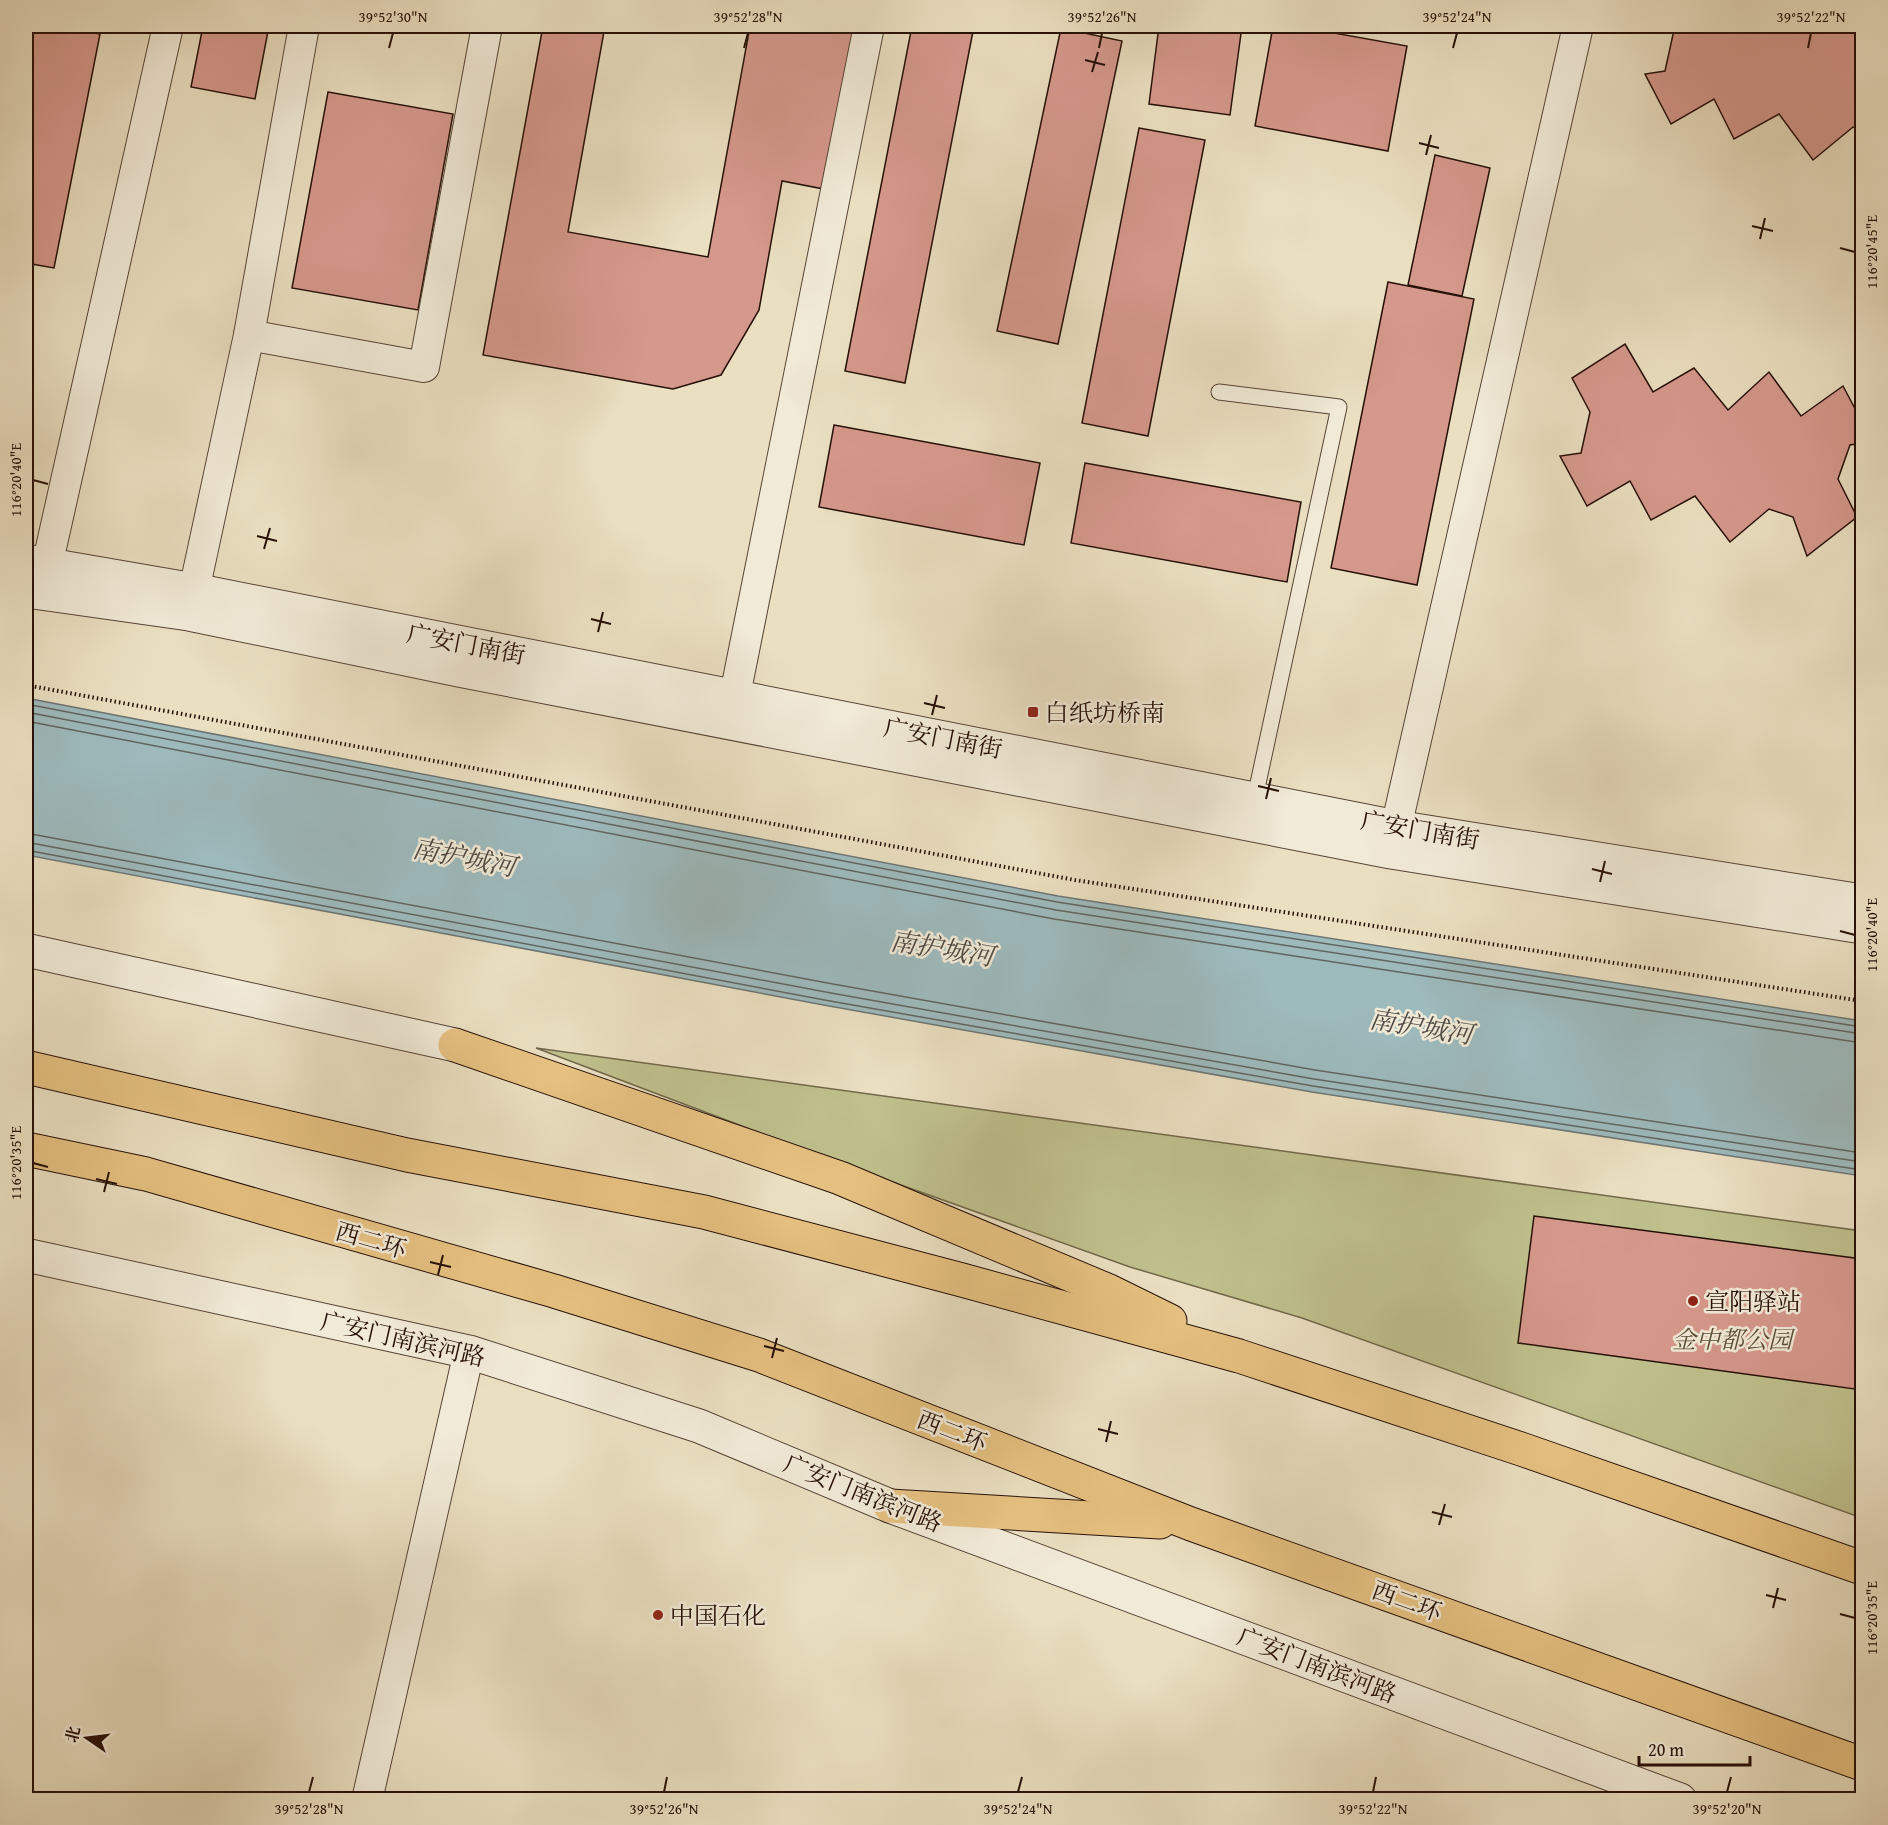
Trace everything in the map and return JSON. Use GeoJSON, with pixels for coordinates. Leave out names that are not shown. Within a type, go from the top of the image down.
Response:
{"type":"FeatureCollection","features":[{"type":"Feature","properties":{"kind":"highway"},"geometry":{"type":"LineString","coordinates":[[455,1045],[840,1178],[1109,1291],[1239,1356]]}},
{"type":"Feature","properties":{"kind":"highway"},"geometry":{"type":"LineString","coordinates":[[26,1067],[407,1155],[704,1212],[1239,1356],[1532,1453],[1863,1568]]}},
{"type":"Feature","properties":{"kind":"highway","name":"西二环"},"geometry":{"type":"LineString","coordinates":[[26,1149],[146,1174],[554,1291],[759,1355],[1191,1524],[1863,1764]]}},
{"type":"Feature","properties":{"kind":"highway"},"geometry":{"type":"LineString","coordinates":[[890,1506],[1191,1524]]}},
{"type":"Feature","properties":{"kind":"street"},"geometry":{"type":"LineString","coordinates":[[35,578],[168,26]]}},
{"type":"Feature","properties":{"kind":"street"},"geometry":{"type":"LineString","coordinates":[[191,602],[249,335],[304,26]]}},
{"type":"Feature","properties":{"kind":"street"},"geometry":{"type":"LineString","coordinates":[[249,335],[424,367],[487,26]]}},
{"type":"Feature","properties":{"kind":"street"},"geometry":{"type":"LineString","coordinates":[[733,709],[868,26]]}},
{"type":"Feature","properties":{"kind":"street"},"geometry":{"type":"LineString","coordinates":[[1393,840],[1578,26]]}},
{"type":"Feature","properties":{"kind":"street","name":"广安门南街"},"geometry":{"type":"LineString","coordinates":[[35,578],[191,602],[1252,813],[1863,927]]}},
{"type":"Feature","properties":{"kind":"street","name":"广安门南街"},"geometry":{"type":"LineString","coordinates":[[1393,840],[1863,901]]}},
{"type":"Feature","properties":{"kind":"street"},"geometry":{"type":"LineString","coordinates":[[26,950],[455,1045]]}},
{"type":"Feature","properties":{"kind":"street","name":"广安门南滨河路"},"geometry":{"type":"LineString","coordinates":[[26,1255],[469,1352],[699,1426],[890,1506],[1618,1789],[1680,1800]]}},
{"type":"Feature","properties":{"kind":"street"},"geometry":{"type":"LineString","coordinates":[[368,1800],[469,1352]]}},
{"type":"Feature","properties":{"kind":"lane"},"geometry":{"type":"LineString","coordinates":[[1219,392],[1339,407],[1252,813]]}},
{"type":"Feature","properties":{"kind":"path"},"geometry":{"type":"LineString","coordinates":[[26,685],[1075,880],[1863,1001]]}},
{"type":"Feature","properties":{"kind":"green space","name":"金中都公园"},"geometry":{"type":"Polygon","coordinates":[[[536,1048],[1862,1231],[1862,1518],[1302,1318],[1130,1267],[845,1165],[536,1048]]]}},
{"type":"Feature","properties":{"kind":"water","name":"南护城河"},"geometry":{"type":"Polygon","coordinates":[[[26,698],[1058,896],[1862,1021],[1862,1176],[1312,1092],[829,1006],[26,855],[26,698]]]}},
{"type":"Feature","properties":{"kind":"building"},"geometry":{"type":"Polygon","coordinates":[[[26,26],[55,26],[100,34],[54,268],[26,263],[26,26]]]}},
{"type":"Feature","properties":{"kind":"building"},"geometry":{"type":"Polygon","coordinates":[[[203,26],[269,26],[255,99],[191,87],[203,26]]]}},
{"type":"Feature","properties":{"kind":"building"},"geometry":{"type":"Polygon","coordinates":[[[543,26],[605,26],[568,232],[708,257],[750,26],[859,26],[829,190],[782,181],[759,310],[721,375],[673,389],[483,355],[543,26]]]}},
{"type":"Feature","properties":{"kind":"building"},"geometry":{"type":"Polygon","coordinates":[[[912,26],[974,26],[905,383],[845,371],[912,26]]]}},
{"type":"Feature","properties":{"kind":"building"},"geometry":{"type":"Polygon","coordinates":[[[1159,26],[1242,26],[1230,115],[1149,104],[1159,26]]]}},
{"type":"Feature","properties":{"kind":"building"},"geometry":{"type":"Polygon","coordinates":[[[1273,26],[1295,26],[1407,46],[1388,151],[1255,126],[1273,26]]]}},
{"type":"Feature","properties":{"kind":"building"},"geometry":{"type":"Polygon","coordinates":[[[1672,26],[1810,26],[1812,29],[1816,26],[1862,26],[1862,130],[1853,127],[1813,160],[1779,114],[1734,139],[1714,99],[1671,124],[1645,74],[1665,71],[1674,30],[1672,26]]]}},
{"type":"Feature","properties":{"kind":"building"},"geometry":{"type":"Polygon","coordinates":[[[1061,28],[1122,41],[1058,344],[997,331],[1061,28]]]}},
{"type":"Feature","properties":{"kind":"building"},"geometry":{"type":"Polygon","coordinates":[[[328,92],[453,114],[418,310],[292,288],[328,92]]]}},
{"type":"Feature","properties":{"kind":"building"},"geometry":{"type":"Polygon","coordinates":[[[1139,128],[1205,140],[1148,436],[1082,423],[1139,128]]]}},
{"type":"Feature","properties":{"kind":"building"},"geometry":{"type":"Polygon","coordinates":[[[1435,155],[1490,168],[1462,296],[1408,285],[1435,155]]]}},
{"type":"Feature","properties":{"kind":"building"},"geometry":{"type":"Polygon","coordinates":[[[1388,282],[1474,299],[1417,585],[1331,568],[1388,282]]]}},
{"type":"Feature","properties":{"kind":"building"},"geometry":{"type":"Polygon","coordinates":[[[1625,344],[1653,392],[1694,368],[1728,410],[1769,372],[1801,416],[1843,386],[1862,422],[1862,443],[1850,445],[1838,479],[1857,517],[1807,556],[1793,517],[1769,509],[1730,542],[1695,496],[1651,520],[1630,481],[1587,506],[1560,456],[1581,453],[1590,412],[1572,378],[1625,344]]]}},
{"type":"Feature","properties":{"kind":"building"},"geometry":{"type":"Polygon","coordinates":[[[834,425],[1040,463],[1024,545],[819,507],[834,425]]]}},
{"type":"Feature","properties":{"kind":"building"},"geometry":{"type":"Polygon","coordinates":[[[1085,463],[1301,502],[1287,582],[1071,543],[1085,463]]]}},
{"type":"Feature","properties":{"kind":"building","name":"宣阳驿站"},"geometry":{"type":"Polygon","coordinates":[[[1534,1216],[1862,1259],[1862,1390],[1518,1343],[1534,1216]]]}},
{"type":"Feature","properties":{"kind":"place","name":"白纸坊桥南"},"geometry":{"type":"Point","coordinates":[1033,712]}},
{"type":"Feature","properties":{"kind":"place","name":"宣阳驿站"},"geometry":{"type":"Point","coordinates":[1693,1301]}},
{"type":"Feature","properties":{"kind":"place","name":"中国石化"},"geometry":{"type":"Point","coordinates":[658,1615]}}]}
